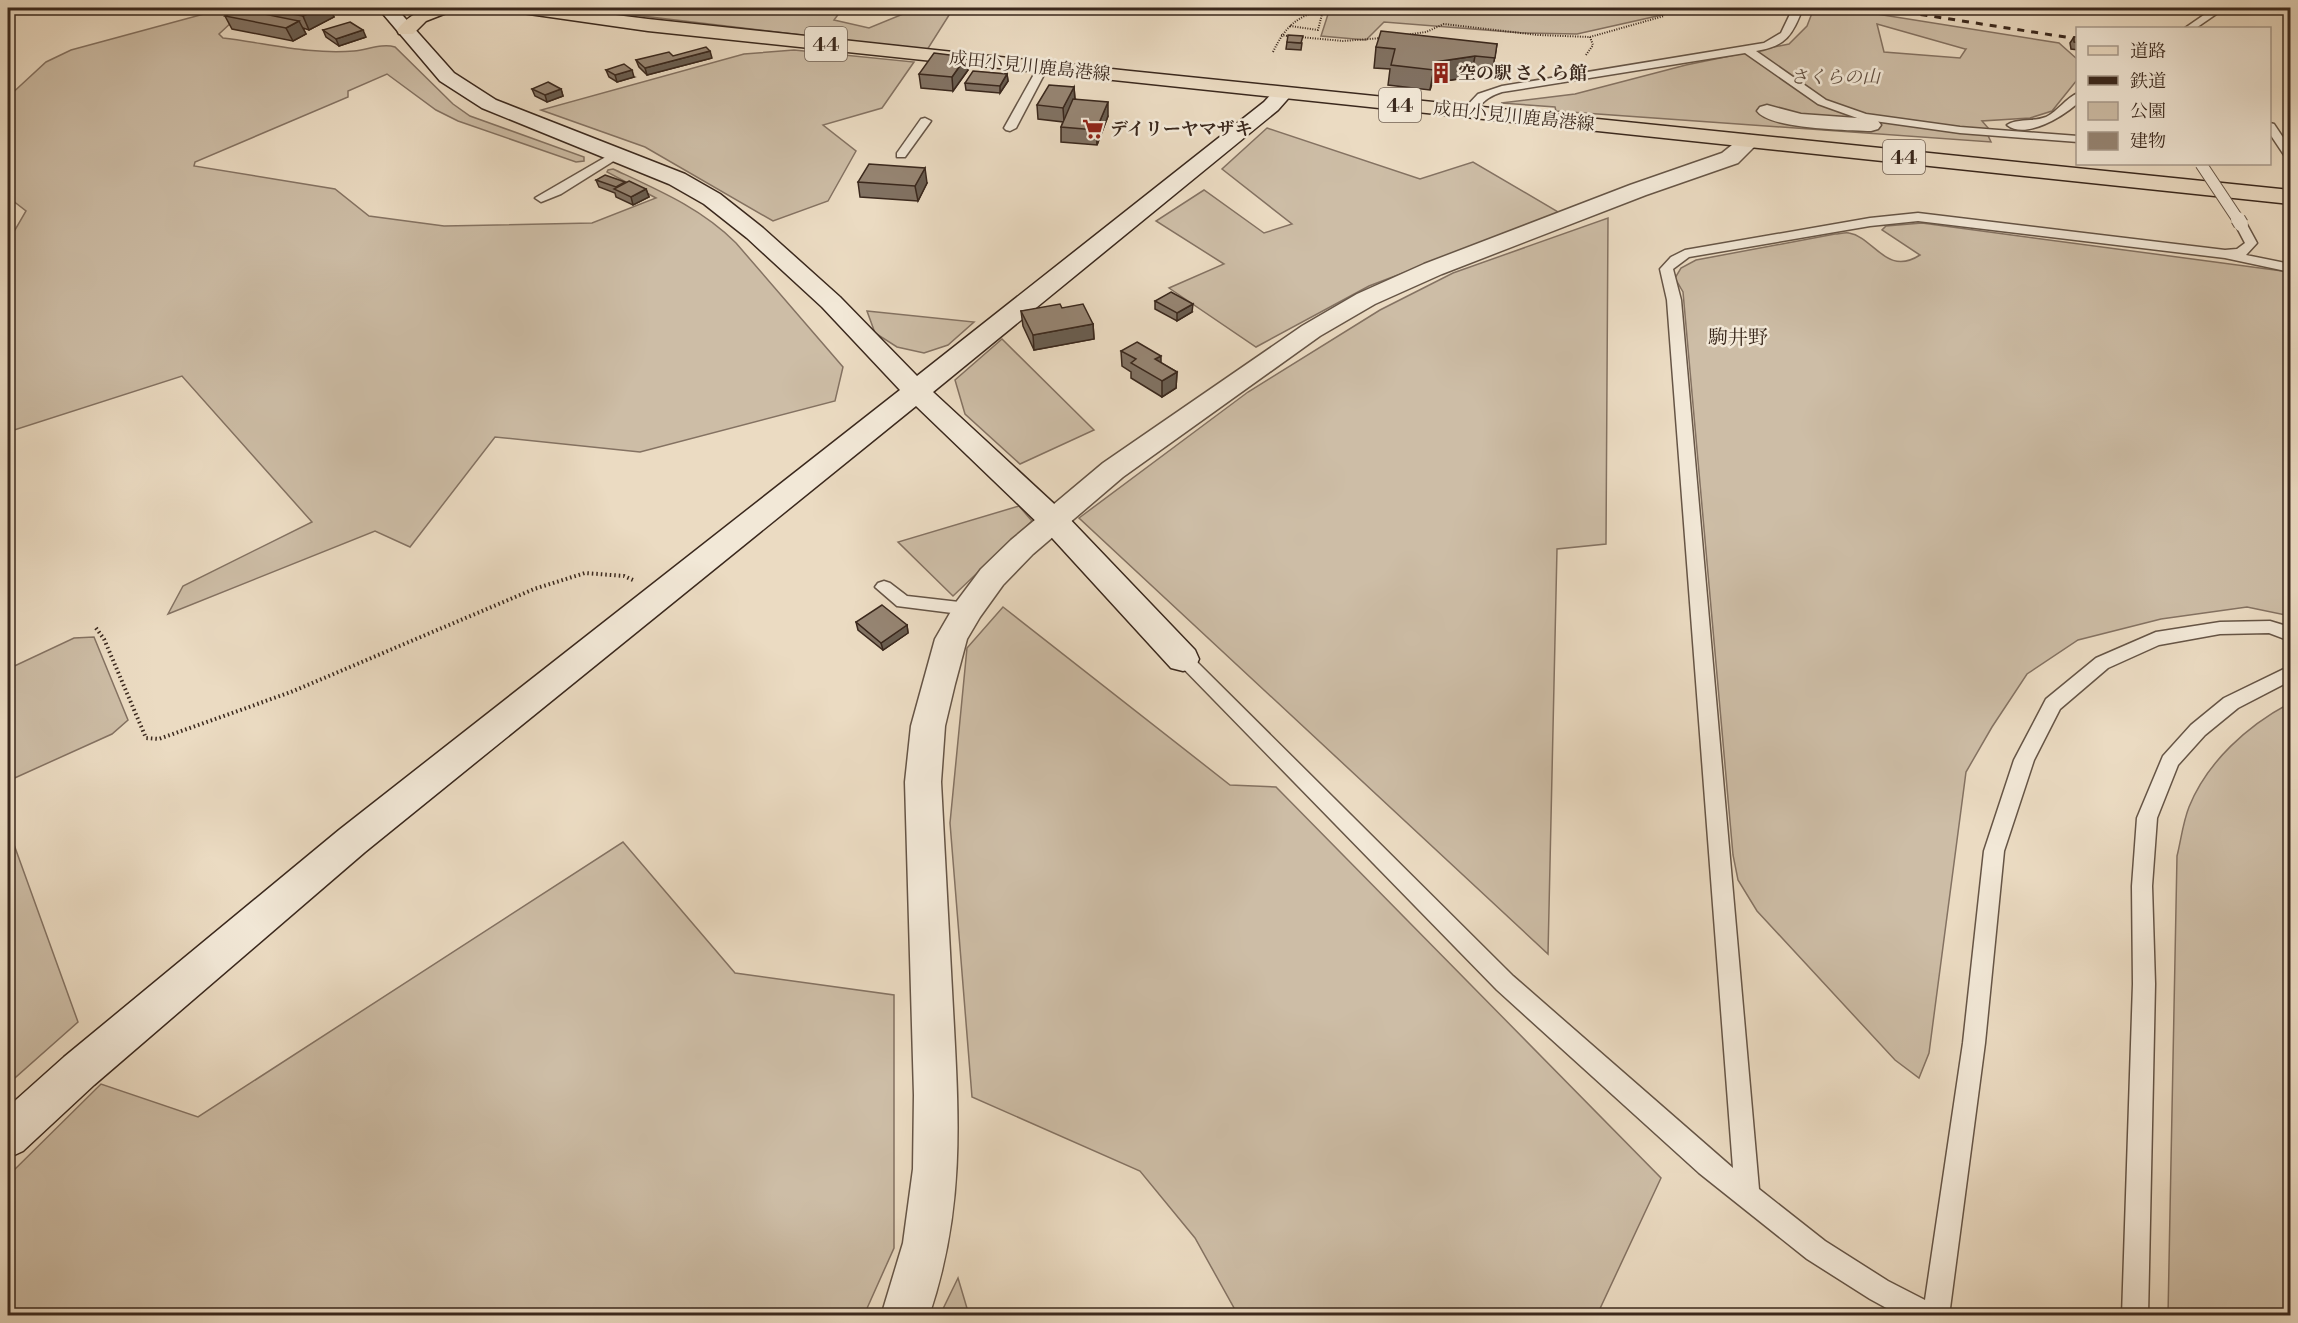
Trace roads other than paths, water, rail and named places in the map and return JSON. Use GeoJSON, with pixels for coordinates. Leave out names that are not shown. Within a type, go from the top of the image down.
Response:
{"type":"FeatureCollection","features":[{"type":"Feature","properties":{"kind":"main road"},"geometry":{"type":"LineString","coordinates":[[406,30],[420,17],[443,8]]}},
{"type":"Feature","properties":{"kind":"main road","name":"成田小見川鹿島港線"},"geometry":{"type":"LineString","coordinates":[[522,8],[648,25],[1283,93],[2290,197]]}},
{"type":"Feature","properties":{"kind":"street"},"geometry":{"type":"LineString","coordinates":[[387,8],[447,77],[469,92],[489,104],[677,179],[712,199],[755,233],[831,302],[916,391],[1053,520],[1183,659]]}},
{"type":"Feature","properties":{"kind":"street"},"geometry":{"type":"LineString","coordinates":[[8,1136],[79,1071],[352,840],[916,391],[1271,106],[1283,93]]}},
{"type":"Feature","properties":{"kind":"street"},"geometry":{"type":"LineString","coordinates":[[1767,111],[1773,115],[1787,117],[1870,125]]}},
{"type":"Feature","properties":{"kind":"street"},"geometry":{"type":"LineString","coordinates":[[905,1316],[926,1253],[931,1223],[937,1122],[923,782],[927,738],[938,684],[951,639],[968,609],[992,577],[1053,520],[1113,470],[1311,331],[1366,299],[1444,265],[1638,190],[1730,158],[1749,141]]}},
{"type":"Feature","properties":{"kind":"lane"},"geometry":{"type":"LineString","coordinates":[[2191,27],[2205,13],[2220,8]]}},
{"type":"Feature","properties":{"kind":"lane"},"geometry":{"type":"LineString","coordinates":[[1467,112],[1474,100],[1484,93],[1502,89],[1767,46],[1783,38],[1793,26],[1798,9]]}},
{"type":"Feature","properties":{"kind":"lane"},"geometry":{"type":"LineString","coordinates":[[1748,50],[1801,89],[1838,109],[1880,121],[1978,132],[2076,139]]}},
{"type":"Feature","properties":{"kind":"lane"},"geometry":{"type":"LineString","coordinates":[[1010,128],[1043,67]]}},
{"type":"Feature","properties":{"kind":"lane"},"geometry":{"type":"LineString","coordinates":[[1927,126],[2035,124],[2060,114],[2076,98]]}},
{"type":"Feature","properties":{"kind":"lane"},"geometry":{"type":"LineString","coordinates":[[901,155],[925,121]]}},
{"type":"Feature","properties":{"kind":"lane"},"geometry":{"type":"LineString","coordinates":[[2271,128],[2290,156]]}},
{"type":"Feature","properties":{"kind":"lane"},"geometry":{"type":"LineString","coordinates":[[541,198],[557,191],[616,155]]}},
{"type":"Feature","properties":{"kind":"lane"},"geometry":{"type":"LineString","coordinates":[[2202,165],[2251,243],[2249,248],[2242,252],[2225,254]]}},
{"type":"Feature","properties":{"kind":"lane"},"geometry":{"type":"LineString","coordinates":[[1747,1194],[1674,300],[1664,274],[1667,267],[1675,258],[1684,254],[1870,222],[1918,217],[2225,254],[2290,268]]}},
{"type":"Feature","properties":{"kind":"lane"},"geometry":{"type":"LineString","coordinates":[[884,587],[903,602],[968,609]]}},
{"type":"Feature","properties":{"kind":"lane"},"geometry":{"type":"LineString","coordinates":[[1936,1316],[1974,1043],[1994,850],[2029,750],[2053,704],[2102,663],[2156,639],[2220,628],[2270,627],[2290,634]]}},
{"type":"Feature","properties":{"kind":"lane"},"geometry":{"type":"LineString","coordinates":[[1183,659],[1505,983],[1638,1104],[1816,1250],[1879,1290],[1929,1316]]}},
{"type":"Feature","properties":{"kind":"lane"},"geometry":{"type":"LineString","coordinates":[[2135,1316],[2144,996],[2142,886],[2147,818],[2170,761],[2198,730],[2231,703],[2290,673]]}},
{"type":"Feature","properties":{"kind":"railway"},"geometry":{"type":"LineString","coordinates":[[1879,8],[2076,39]]}},
{"type":"Feature","properties":{"kind":"place","name":"空の駅 さくら館"},"geometry":{"type":"Point","coordinates":[1441,73]}},
{"type":"Feature","properties":{"kind":"place","name":"デイリーヤマザキ"},"geometry":{"type":"Point","coordinates":[1093,129]}},
{"type":"Feature","properties":{"kind":"district","name":"駒井野"},"geometry":{"type":"Point","coordinates":[1738,337]}},
{"type":"Feature","properties":{"kind":"park label","name":"さくらの山"},"geometry":{"type":"Point","coordinates":[1835,77]}}]}
